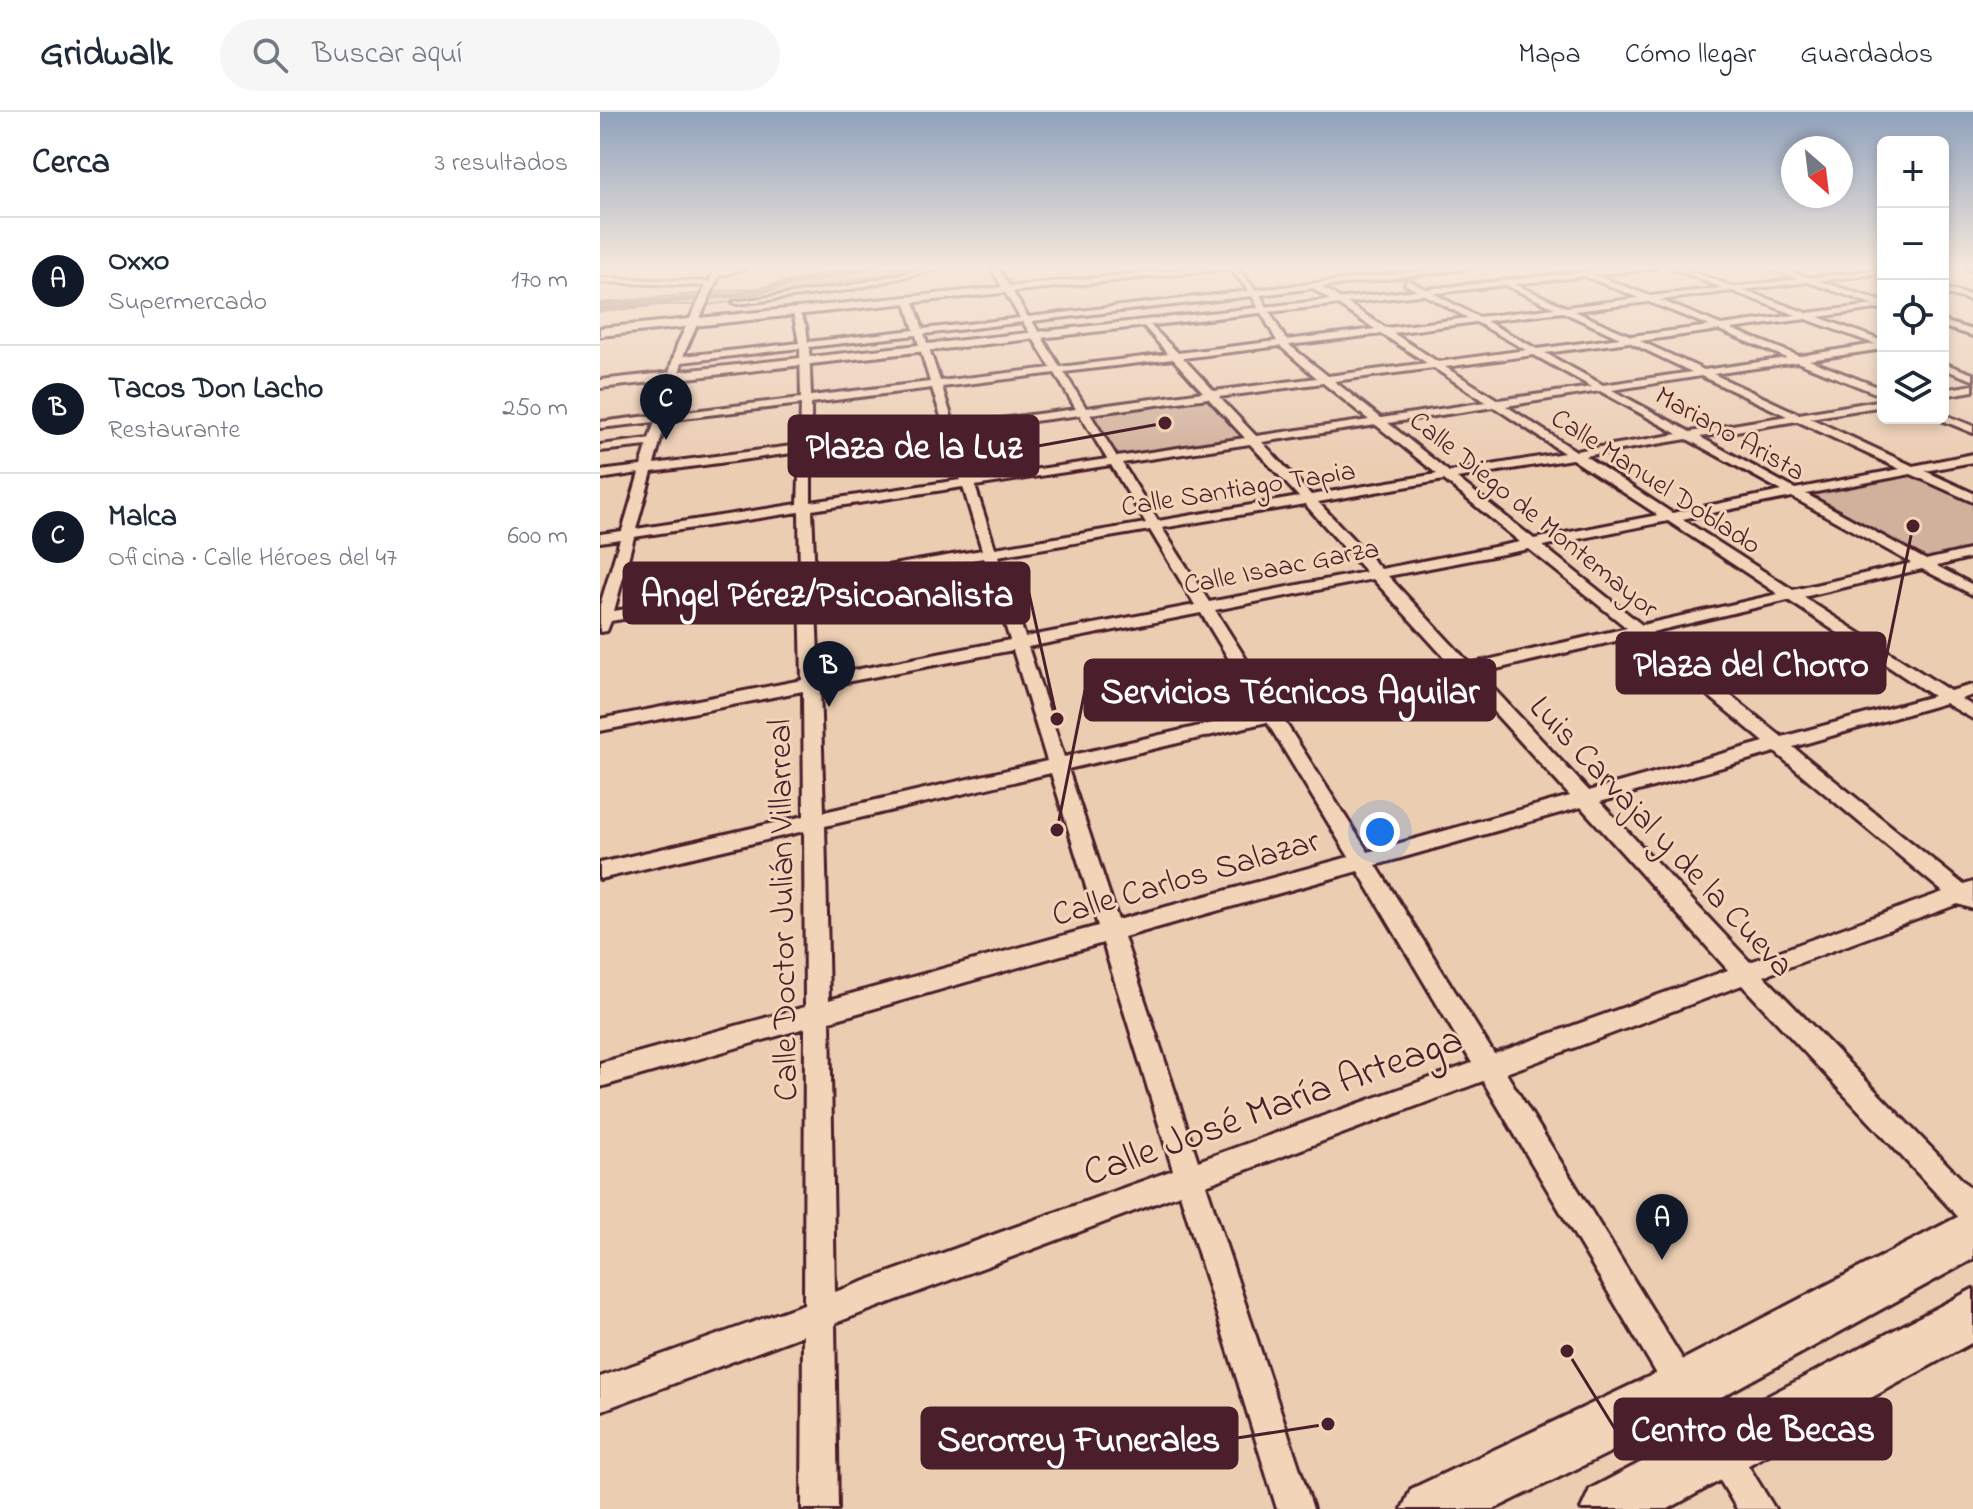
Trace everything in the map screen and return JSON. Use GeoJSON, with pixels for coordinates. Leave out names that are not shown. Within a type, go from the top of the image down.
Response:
{"type":"FeatureCollection","features":[{"type":"Feature","properties":{"kind":"main road"},"geometry":{"type":"LineString","coordinates":[[600,384],[673,377],[804,353],[980,333]]}},
{"type":"Feature","properties":{"kind":"main road"},"geometry":{"type":"LineString","coordinates":[[1431,1509],[1682,1389],[1973,1233]]}},
{"type":"Feature","properties":{"kind":"main road"},"geometry":{"type":"LineString","coordinates":[[1610,1509],[1973,1314]]}},
{"type":"Feature","properties":{"kind":"street"},"geometry":{"type":"LineString","coordinates":[[600,632],[677,360],[688,333]]}},
{"type":"Feature","properties":{"kind":"street","name":"Calle Doctor Julián Villarreal"},"geometry":{"type":"LineString","coordinates":[[801,333],[806,400],[805,507],[812,685],[820,1509]]}},
{"type":"Feature","properties":{"kind":"street"},"geometry":{"type":"LineString","coordinates":[[921,333],[1295,1509]]}},
{"type":"Feature","properties":{"kind":"street"},"geometry":{"type":"LineString","coordinates":[[923,340],[980,333]]}},
{"type":"Feature","properties":{"kind":"street"},"geometry":{"type":"LineString","coordinates":[[1036,333],[1362,860],[1757,1509]]}},
{"type":"Feature","properties":{"kind":"street","name":"Luis Carvajal y de la Cueva"},"geometry":{"type":"LineString","coordinates":[[1154,333],[1745,972],[1973,1212]]}},
{"type":"Feature","properties":{"kind":"street","name":"Calle Diego de Montemayor"},"geometry":{"type":"LineString","coordinates":[[1278,333],[1282,343],[1377,421],[1969,896]]}},
{"type":"Feature","properties":{"kind":"street"},"geometry":{"type":"LineString","coordinates":[[600,425],[1364,333]]}},
{"type":"Feature","properties":{"kind":"street","name":"Calle Manuel Doblado"},"geometry":{"type":"LineString","coordinates":[[1385,333],[1973,714]]}},
{"type":"Feature","properties":{"kind":"street","name":"Mariano Arista"},"geometry":{"type":"LineString","coordinates":[[1503,333],[1973,591]]}},
{"type":"Feature","properties":{"kind":"street"},"geometry":{"type":"LineString","coordinates":[[1619,333],[1973,498]]}},
{"type":"Feature","properties":{"kind":"street"},"geometry":{"type":"LineString","coordinates":[[600,475],[1675,333]]}},
{"type":"Feature","properties":{"kind":"street"},"geometry":{"type":"LineString","coordinates":[[1736,333],[1877,391]]}},
{"type":"Feature","properties":{"kind":"street"},"geometry":{"type":"LineString","coordinates":[[1852,333],[1877,343]]}},
{"type":"Feature","properties":{"kind":"street"},"geometry":{"type":"LineString","coordinates":[[1949,337],[1972,333]]}},
{"type":"Feature","properties":{"kind":"street"},"geometry":{"type":"LineString","coordinates":[[600,538],[1877,346]]}},
{"type":"Feature","properties":{"kind":"street"},"geometry":{"type":"LineString","coordinates":[[677,360],[804,353]]}},
{"type":"Feature","properties":{"kind":"street"},"geometry":{"type":"LineString","coordinates":[[1949,368],[1973,377]]}},
{"type":"Feature","properties":{"kind":"street"},"geometry":{"type":"LineString","coordinates":[[1949,392],[1973,388]]}},
{"type":"Feature","properties":{"kind":"street","name":"Calle Santiago Tapia"},"geometry":{"type":"LineString","coordinates":[[602,618],[1877,404]]}},
{"type":"Feature","properties":{"kind":"street"},"geometry":{"type":"LineString","coordinates":[[1949,420],[1973,430]]}},
{"type":"Feature","properties":{"kind":"street"},"geometry":{"type":"LineString","coordinates":[[600,448],[654,442]]}},
{"type":"Feature","properties":{"kind":"street","name":"Calle Isaac Garza"},"geometry":{"type":"LineString","coordinates":[[600,725],[1973,458]]}},
{"type":"Feature","properties":{"kind":"street"},"geometry":{"type":"LineString","coordinates":[[600,871],[814,824],[1059,764],[1973,553]]}},
{"type":"Feature","properties":{"kind":"street","name":"Calle Carlos Salazar"},"geometry":{"type":"LineString","coordinates":[[600,1075],[1973,690]]}},
{"type":"Feature","properties":{"kind":"street","name":"Calle José María Arteaga"},"geometry":{"type":"LineString","coordinates":[[600,1394],[1745,972],[1969,896]]}},
{"type":"Feature","properties":{"kind":"shaded area"},"geometry":{"type":"Polygon","coordinates":[[[1210,394],[1252,440],[1115,460],[1086,411],[1210,394]]]}},
{"type":"Feature","properties":{"kind":"shaded area"},"geometry":{"type":"Polygon","coordinates":[[[1914,470],[1973,498],[1973,553],[1925,565],[1791,492],[1914,470]]]}},
{"type":"Feature","properties":{"kind":"place","name":"Plaza de la Luz"},"geometry":{"type":"Point","coordinates":[1165,423]}},
{"type":"Feature","properties":{"kind":"place","name":"Malca"},"geometry":{"type":"Point","coordinates":[666,440]}},
{"type":"Feature","properties":{"kind":"place","name":"Plaza del Chorro"},"geometry":{"type":"Point","coordinates":[1913,526]}},
{"type":"Feature","properties":{"kind":"place","name":"Tacos Don Lacho"},"geometry":{"type":"Point","coordinates":[829,707]}},
{"type":"Feature","properties":{"kind":"place","name":"Angel Pérez/Psicoanalista"},"geometry":{"type":"Point","coordinates":[1057,719]}},
{"type":"Feature","properties":{"kind":"place","name":"Servicios Técnicos Aguilar"},"geometry":{"type":"Point","coordinates":[1057,830]}},
{"type":"Feature","properties":{"kind":"place","name":"Oxxo"},"geometry":{"type":"Point","coordinates":[1662,1260]}},
{"type":"Feature","properties":{"kind":"place","name":"Centro de Becas"},"geometry":{"type":"Point","coordinates":[1567,1351]}},
{"type":"Feature","properties":{"kind":"place","name":"Serorrey Funerales"},"geometry":{"type":"Point","coordinates":[1328,1424]}}]}
